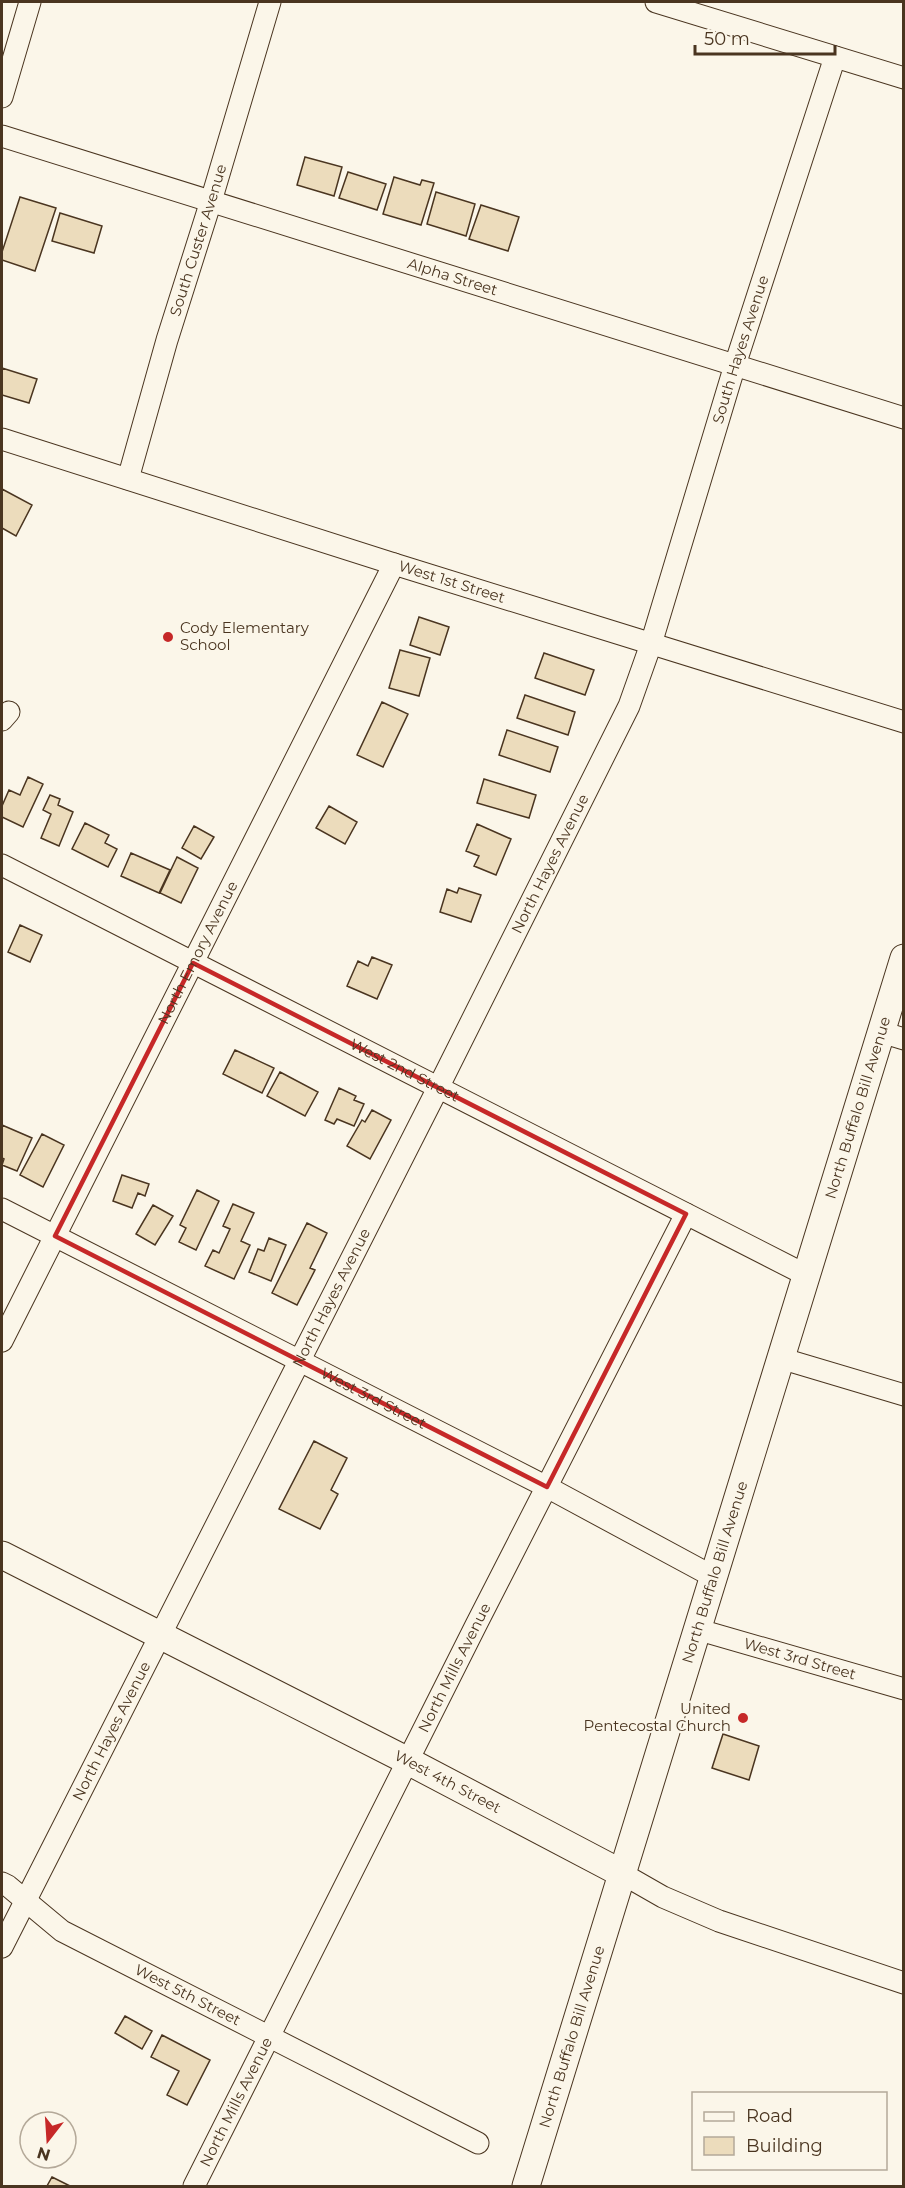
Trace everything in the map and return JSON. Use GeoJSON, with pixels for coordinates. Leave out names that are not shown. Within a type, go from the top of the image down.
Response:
{"type":"FeatureCollection","features":[{"type":"Feature","properties":{"kind":"main road","name":"North Buffalo Bill Avenue"},"geometry":{"type":"LineString","coordinates":[[526,2187],[806,1275],[892,1035],[903,958]]}},
{"type":"Feature","properties":{"kind":"main road","name":"West 4th Street"},"geometry":{"type":"LineString","coordinates":[[2,1555],[408,1761],[621,1874]]}},
{"type":"Feature","properties":{"kind":"street"},"geometry":{"type":"LineString","coordinates":[[2,97],[30,2]]}},
{"type":"Feature","properties":{"kind":"street","name":"South Custer Avenue"},"geometry":{"type":"LineString","coordinates":[[128,479],[167,340],[270,2]]}},
{"type":"Feature","properties":{"kind":"street"},"geometry":{"type":"LineString","coordinates":[[656,2],[903,78]]}},
{"type":"Feature","properties":{"kind":"street","name":"South Hayes Avenue"},"geometry":{"type":"LineString","coordinates":[[651,644],[735,365],[835,57]]}},
{"type":"Feature","properties":{"kind":"street","name":"Alpha Street"},"geometry":{"type":"LineString","coordinates":[[2,136],[903,418]]}},
{"type":"Feature","properties":{"kind":"street","name":"West 1st Street"},"geometry":{"type":"LineString","coordinates":[[2,439],[903,722]]}},
{"type":"Feature","properties":{"kind":"street","name":"North Emory Avenue"},"geometry":{"type":"LineString","coordinates":[[2,1341],[394,564]]}},
{"type":"Feature","properties":{"kind":"street","name":"North Hayes Avenue"},"geometry":{"type":"LineString","coordinates":[[2,1947],[624,716],[651,644]]}},
{"type":"Feature","properties":{"kind":"street","name":"West 2nd Street"},"geometry":{"type":"LineString","coordinates":[[2,865],[806,1275]]}},
{"type":"Feature","properties":{"kind":"street","name":"West 3rd Street"},"geometry":{"type":"LineString","coordinates":[[2,1209],[547,1487],[712,1576]]}},
{"type":"Feature","properties":{"kind":"street","name":"North Mills Avenue"},"geometry":{"type":"LineString","coordinates":[[194,2187],[686,1214]]}},
{"type":"Feature","properties":{"kind":"street"},"geometry":{"type":"LineString","coordinates":[[780,1358],[903,1395]]}},
{"type":"Feature","properties":{"kind":"street","name":"West 3rd Street"},"geometry":{"type":"LineString","coordinates":[[696,1629],[903,1689]]}},
{"type":"Feature","properties":{"kind":"street","name":"West 4th Street"},"geometry":{"type":"LineString","coordinates":[[621,1874],[719,1921],[903,1983]]}},
{"type":"Feature","properties":{"kind":"street","name":"West 5th Street"},"geometry":{"type":"LineString","coordinates":[[2,1883],[62,1931],[478,2143]]}},
{"type":"Feature","properties":{"kind":"highlighted area"},"geometry":{"type":"Polygon","coordinates":[[[193,963],[686,1214],[547,1487],[55,1236],[193,963]]]}},
{"type":"Feature","properties":{"kind":"building"},"geometry":{"type":"Polygon","coordinates":[[[305,157],[342,167],[334,196],[297,185],[305,157]]]}},
{"type":"Feature","properties":{"kind":"building"},"geometry":{"type":"Polygon","coordinates":[[[348,172],[386,184],[377,210],[339,198],[348,172]]]}},
{"type":"Feature","properties":{"kind":"building"},"geometry":{"type":"Polygon","coordinates":[[[394,177],[420,185],[422,180],[434,183],[421,225],[383,214],[394,177]]]}},
{"type":"Feature","properties":{"kind":"building"},"geometry":{"type":"Polygon","coordinates":[[[436,192],[475,204],[466,236],[427,224],[436,192]]]}},
{"type":"Feature","properties":{"kind":"building"},"geometry":{"type":"Polygon","coordinates":[[[20,197],[56,208],[35,271],[2,260],[2,252],[20,197]]]}},
{"type":"Feature","properties":{"kind":"building"},"geometry":{"type":"Polygon","coordinates":[[[481,205],[519,217],[508,251],[469,239],[481,205]]]}},
{"type":"Feature","properties":{"kind":"building"},"geometry":{"type":"Polygon","coordinates":[[[60,213],[102,226],[94,253],[52,241],[60,213]]]}},
{"type":"Feature","properties":{"kind":"building"},"geometry":{"type":"Polygon","coordinates":[[[2,368],[37,379],[29,403],[2,395],[2,368]]]}},
{"type":"Feature","properties":{"kind":"building"},"geometry":{"type":"Polygon","coordinates":[[[2,489],[32,505],[16,536],[2,528],[2,489]]]}},
{"type":"Feature","properties":{"kind":"building"},"geometry":{"type":"Polygon","coordinates":[[[419,617],[449,627],[440,655],[410,645],[419,617]]]}},
{"type":"Feature","properties":{"kind":"building"},"geometry":{"type":"Polygon","coordinates":[[[400,650],[430,658],[419,696],[389,688],[400,650]]]}},
{"type":"Feature","properties":{"kind":"building"},"geometry":{"type":"Polygon","coordinates":[[[544,653],[594,670],[585,695],[535,678],[544,653]]]}},
{"type":"Feature","properties":{"kind":"building"},"geometry":{"type":"Polygon","coordinates":[[[525,695],[575,712],[568,735],[517,718],[525,695]]]}},
{"type":"Feature","properties":{"kind":"building"},"geometry":{"type":"Polygon","coordinates":[[[382,702],[408,714],[383,767],[357,755],[382,702]]]}},
{"type":"Feature","properties":{"kind":"building"},"geometry":{"type":"Polygon","coordinates":[[[507,730],[558,747],[550,772],[499,755],[507,730]]]}},
{"type":"Feature","properties":{"kind":"building"},"geometry":{"type":"Polygon","coordinates":[[[28,777],[43,784],[23,827],[2,817],[2,806],[9,790],[20,795],[28,777]]]}},
{"type":"Feature","properties":{"kind":"building"},"geometry":{"type":"Polygon","coordinates":[[[484,779],[536,795],[529,818],[477,803],[484,779]]]}},
{"type":"Feature","properties":{"kind":"building"},"geometry":{"type":"Polygon","coordinates":[[[50,795],[60,799],[58,805],[73,812],[59,846],[41,838],[51,814],[43,810],[50,795]]]}},
{"type":"Feature","properties":{"kind":"building"},"geometry":{"type":"Polygon","coordinates":[[[329,806],[357,822],[345,844],[316,828],[329,806]]]}},
{"type":"Feature","properties":{"kind":"building"},"geometry":{"type":"Polygon","coordinates":[[[85,823],[109,835],[105,843],[117,849],[108,867],[72,849],[85,823]]]}},
{"type":"Feature","properties":{"kind":"building"},"geometry":{"type":"Polygon","coordinates":[[[477,824],[511,839],[496,875],[474,866],[479,856],[466,851],[477,824]]]}},
{"type":"Feature","properties":{"kind":"building"},"geometry":{"type":"Polygon","coordinates":[[[194,826],[214,837],[201,859],[182,848],[194,826]]]}},
{"type":"Feature","properties":{"kind":"building"},"geometry":{"type":"Polygon","coordinates":[[[131,853],[170,870],[159,893],[121,876],[131,853]]]}},
{"type":"Feature","properties":{"kind":"building"},"geometry":{"type":"Polygon","coordinates":[[[177,857],[198,868],[181,903],[160,893],[177,857]]]}},
{"type":"Feature","properties":{"kind":"building"},"geometry":{"type":"Polygon","coordinates":[[[459,888],[481,895],[471,922],[440,912],[447,889],[457,893],[459,888]]]}},
{"type":"Feature","properties":{"kind":"building"},"geometry":{"type":"Polygon","coordinates":[[[20,925],[42,935],[30,962],[8,952],[20,925]]]}},
{"type":"Feature","properties":{"kind":"building"},"geometry":{"type":"Polygon","coordinates":[[[372,957],[392,965],[377,999],[347,986],[358,961],[368,966],[372,957]]]}},
{"type":"Feature","properties":{"kind":"building"},"geometry":{"type":"Polygon","coordinates":[[[235,1050],[274,1068],[262,1093],[223,1074],[235,1050]]]}},
{"type":"Feature","properties":{"kind":"building"},"geometry":{"type":"Polygon","coordinates":[[[280,1072],[318,1092],[305,1116],[267,1096],[280,1072]]]}},
{"type":"Feature","properties":{"kind":"building"},"geometry":{"type":"Polygon","coordinates":[[[339,1088],[356,1096],[354,1100],[364,1104],[354,1126],[337,1119],[334,1124],[325,1120],[339,1088]]]}},
{"type":"Feature","properties":{"kind":"building"},"geometry":{"type":"Polygon","coordinates":[[[372,1110],[391,1120],[370,1159],[347,1146],[362,1120],[365,1122],[372,1110]]]}},
{"type":"Feature","properties":{"kind":"building"},"geometry":{"type":"Polygon","coordinates":[[[2,1125],[32,1138],[17,1171],[2,1165],[4,1159],[2,1158],[2,1125]]]}},
{"type":"Feature","properties":{"kind":"building"},"geometry":{"type":"Polygon","coordinates":[[[42,1134],[64,1145],[43,1187],[20,1175],[42,1134]]]}},
{"type":"Feature","properties":{"kind":"building"},"geometry":{"type":"Polygon","coordinates":[[[122,1175],[149,1184],[145,1196],[138,1193],[132,1208],[113,1201],[122,1175]]]}},
{"type":"Feature","properties":{"kind":"building"},"geometry":{"type":"Polygon","coordinates":[[[197,1190],[219,1201],[196,1250],[179,1242],[186,1228],[180,1225],[197,1190]]]}},
{"type":"Feature","properties":{"kind":"building"},"geometry":{"type":"Polygon","coordinates":[[[233,1204],[254,1213],[241,1241],[250,1245],[234,1279],[205,1266],[213,1250],[219,1253],[230,1229],[223,1226],[233,1204]]]}},
{"type":"Feature","properties":{"kind":"building"},"geometry":{"type":"Polygon","coordinates":[[[153,1205],[173,1216],[155,1245],[136,1234],[153,1205]]]}},
{"type":"Feature","properties":{"kind":"building"},"geometry":{"type":"Polygon","coordinates":[[[307,1223],[327,1233],[310,1268],[315,1270],[297,1305],[272,1293],[307,1223]]]}},
{"type":"Feature","properties":{"kind":"building"},"geometry":{"type":"Polygon","coordinates":[[[269,1238],[286,1245],[271,1281],[249,1272],[258,1249],[264,1251],[269,1238]]]}},
{"type":"Feature","properties":{"kind":"building"},"geometry":{"type":"Polygon","coordinates":[[[314,1441],[347,1458],[331,1490],[338,1494],[320,1529],[279,1509],[314,1441]]]}},
{"type":"Feature","properties":{"kind":"building"},"geometry":{"type":"Polygon","coordinates":[[[723,1734],[759,1746],[749,1780],[712,1768],[723,1734]]]}},
{"type":"Feature","properties":{"kind":"building"},"geometry":{"type":"Polygon","coordinates":[[[125,2016],[152,2031],[142,2049],[115,2033],[125,2016]]]}},
{"type":"Feature","properties":{"kind":"building"},"geometry":{"type":"Polygon","coordinates":[[[162,2035],[210,2060],[187,2105],[167,2095],[179,2071],[151,2057],[162,2035]]]}},
{"type":"Feature","properties":{"kind":"building"},"geometry":{"type":"Polygon","coordinates":[[[52,2177],[70,2186],[47,2186],[52,2177]]]}},
{"type":"Feature","properties":{"kind":"place","name":"Cody Elementary School"},"geometry":{"type":"Point","coordinates":[168,637]}},
{"type":"Feature","properties":{"kind":"place","name":"United Pentecostal Church"},"geometry":{"type":"Point","coordinates":[743,1718]}}]}
